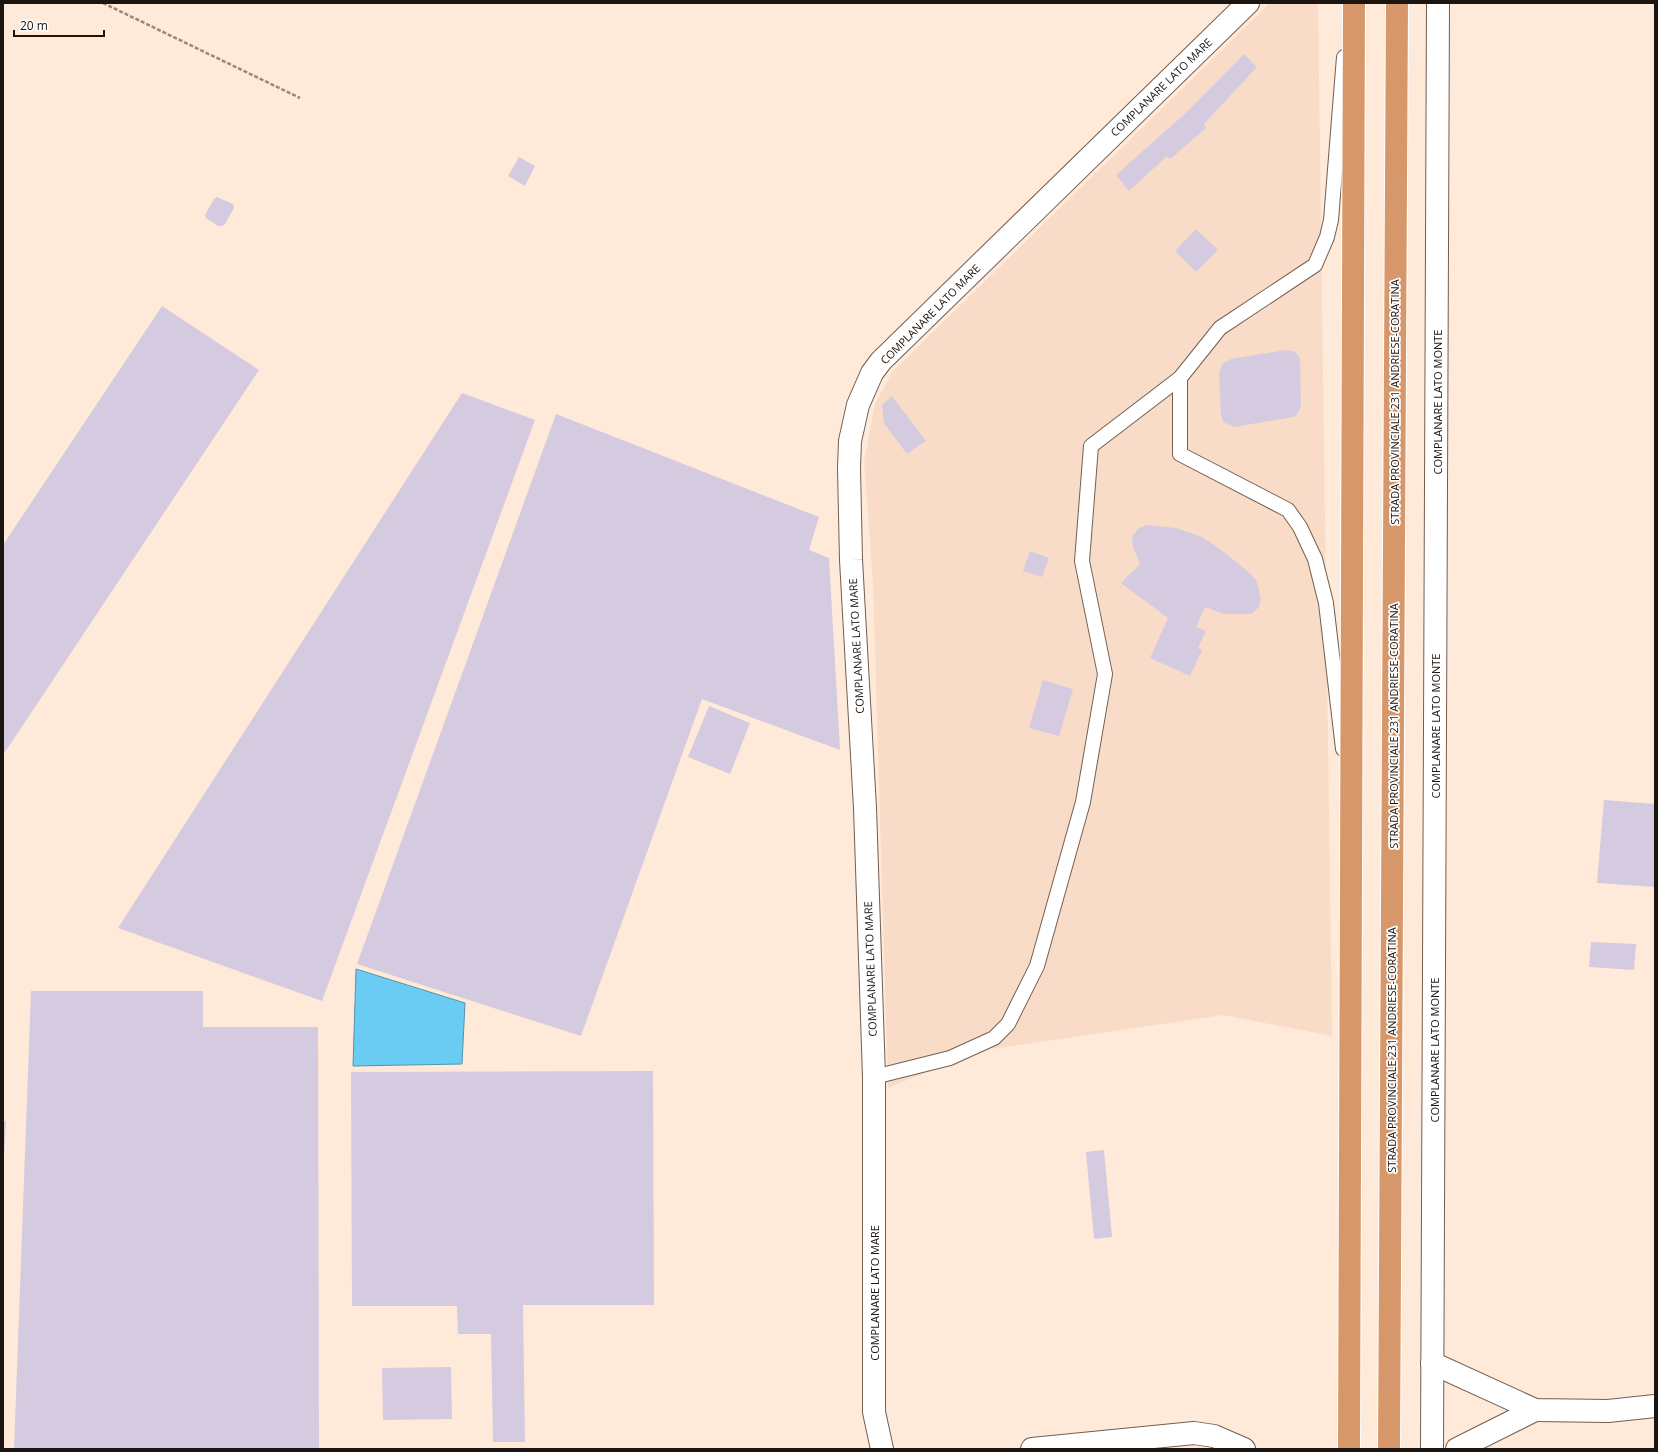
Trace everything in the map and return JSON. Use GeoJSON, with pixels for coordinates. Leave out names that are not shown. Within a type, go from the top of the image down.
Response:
{"type":"FeatureCollection","features":[{"type":"Feature","properties":{"kind":"highway"},"geometry":{"type":"LineString","coordinates":[[1349,1449],[1354,3]]}},
{"type":"Feature","properties":{"kind":"highway","name":"STRADA PROVINCIALE 231 ANDRIESE-CORATINA"},"geometry":{"type":"LineString","coordinates":[[1390,1449],[1397,3]]}},
{"type":"Feature","properties":{"kind":"street","name":"COMPLANARE LATO MARE"},"geometry":{"type":"LineString","coordinates":[[882,1449],[874,1412],[874,1077],[865,808],[851,553],[850,441],[858,405],[872,373],[881,361],[1248,3]]}},
{"type":"Feature","properties":{"kind":"street","name":"COMPLANARE LATO MONTE"},"geometry":{"type":"LineString","coordinates":[[1432,1449],[1438,3]]}},
{"type":"Feature","properties":{"kind":"street"},"geometry":{"type":"LineString","coordinates":[[1432,1363],[1536,1410],[1608,1411],[1655,1406]]}},
{"type":"Feature","properties":{"kind":"street"},"geometry":{"type":"LineString","coordinates":[[1457,1449],[1536,1410]]}},
{"type":"Feature","properties":{"kind":"street"},"geometry":{"type":"LineString","coordinates":[[1032,1449],[1194,1433],[1214,1436],[1244,1449]]}},
{"type":"Feature","properties":{"kind":"lane"},"geometry":{"type":"LineString","coordinates":[[874,1077],[950,1058],[994,1038],[1008,1024],[1037,966],[1084,802],[1106,674],[1082,561],[1091,446],[1180,378],[1220,328],[1315,265],[1321,252],[1331,220],[1349,3]]}},
{"type":"Feature","properties":{"kind":"lane"},"geometry":{"type":"LineString","coordinates":[[1180,378],[1180,454],[1288,510],[1300,527],[1315,559],[1323,588],[1329,620],[1352,835]]}},
{"type":"Feature","properties":{"kind":"path"},"geometry":{"type":"LineString","coordinates":[[103,3],[300,98]]}},
{"type":"Feature","properties":{"kind":"shaded area"},"geometry":{"type":"Polygon","coordinates":[[[1270,3],[1318,3],[1332,1036],[1223,1015],[978,1051],[888,1088],[873,582],[864,461],[875,404],[892,372],[1270,3]]]}},
{"type":"Feature","properties":{"kind":"water"},"geometry":{"type":"Polygon","coordinates":[[[356,969],[465,1003],[462,1064],[353,1066],[356,969]]]}},
{"type":"Feature","properties":{"kind":"building"},"geometry":{"type":"Polygon","coordinates":[[[1244,54],[1257,67],[1204,124],[1206,128],[1170,159],[1167,156],[1129,191],[1116,175],[1189,110],[1244,54]]]}},
{"type":"Feature","properties":{"kind":"building"},"geometry":{"type":"Polygon","coordinates":[[[519,157],[535,166],[525,186],[508,176],[519,157]]]}},
{"type":"Feature","properties":{"kind":"building"},"geometry":{"type":"Polygon","coordinates":[[[217,197],[233,204],[234,208],[225,224],[222,226],[218,226],[206,218],[205,215],[214,199],[217,197]]]}},
{"type":"Feature","properties":{"kind":"building"},"geometry":{"type":"Polygon","coordinates":[[[1196,229],[1218,250],[1196,272],[1175,251],[1196,229]]]}},
{"type":"Feature","properties":{"kind":"building"},"geometry":{"type":"Polygon","coordinates":[[[162,306],[259,370],[3,755],[3,545],[162,306]]]}},
{"type":"Feature","properties":{"kind":"building"},"geometry":{"type":"Polygon","coordinates":[[[1286,350],[1293,351],[1300,358],[1301,405],[1297,415],[1293,417],[1234,427],[1223,422],[1221,415],[1219,372],[1223,363],[1231,359],[1286,350]]]}},
{"type":"Feature","properties":{"kind":"building"},"geometry":{"type":"Polygon","coordinates":[[[462,393],[535,420],[322,1001],[118,928],[462,393]]]}},
{"type":"Feature","properties":{"kind":"building"},"geometry":{"type":"Polygon","coordinates":[[[892,396],[926,441],[907,454],[884,423],[882,405],[892,396]]]}},
{"type":"Feature","properties":{"kind":"building"},"geometry":{"type":"Polygon","coordinates":[[[556,414],[819,517],[809,550],[829,558],[840,750],[702,699],[581,1036],[357,964],[556,414]]]}},
{"type":"Feature","properties":{"kind":"building"},"geometry":{"type":"Polygon","coordinates":[[[1147,525],[1176,528],[1202,537],[1224,552],[1252,575],[1257,582],[1261,600],[1258,608],[1251,614],[1224,614],[1205,607],[1196,627],[1206,631],[1198,648],[1202,650],[1190,676],[1150,658],[1168,618],[1121,583],[1140,564],[1132,544],[1133,535],[1139,528],[1147,525]]]}},
{"type":"Feature","properties":{"kind":"building"},"geometry":{"type":"Polygon","coordinates":[[[1030,551],[1049,558],[1042,577],[1023,571],[1030,551]]]}},
{"type":"Feature","properties":{"kind":"building"},"geometry":{"type":"Polygon","coordinates":[[[1043,680],[1073,689],[1059,736],[1029,728],[1043,680]]]}},
{"type":"Feature","properties":{"kind":"building"},"geometry":{"type":"Polygon","coordinates":[[[709,706],[750,723],[730,774],[688,757],[709,706]]]}},
{"type":"Feature","properties":{"kind":"building"},"geometry":{"type":"Polygon","coordinates":[[[1604,800],[1655,804],[1655,887],[1597,883],[1604,800]]]}},
{"type":"Feature","properties":{"kind":"building"},"geometry":{"type":"Polygon","coordinates":[[[1591,942],[1636,944],[1634,970],[1589,967],[1591,942]]]}},
{"type":"Feature","properties":{"kind":"building"},"geometry":{"type":"Polygon","coordinates":[[[31,991],[203,991],[203,1027],[318,1027],[319,1449],[14,1449],[31,991]]]}},
{"type":"Feature","properties":{"kind":"building"},"geometry":{"type":"Polygon","coordinates":[[[653,1071],[654,1305],[523,1305],[525,1442],[493,1442],[491,1334],[458,1334],[457,1306],[352,1306],[351,1072],[653,1071]]]}},
{"type":"Feature","properties":{"kind":"building"},"geometry":{"type":"Polygon","coordinates":[[[3,1121],[6,1121],[4,1156],[3,1156],[3,1121]]]}},
{"type":"Feature","properties":{"kind":"building"},"geometry":{"type":"Polygon","coordinates":[[[1104,1150],[1112,1237],[1094,1239],[1086,1152],[1104,1150]]]}},
{"type":"Feature","properties":{"kind":"building"},"geometry":{"type":"Polygon","coordinates":[[[451,1367],[452,1419],[383,1420],[382,1368],[451,1367]]]}}]}
